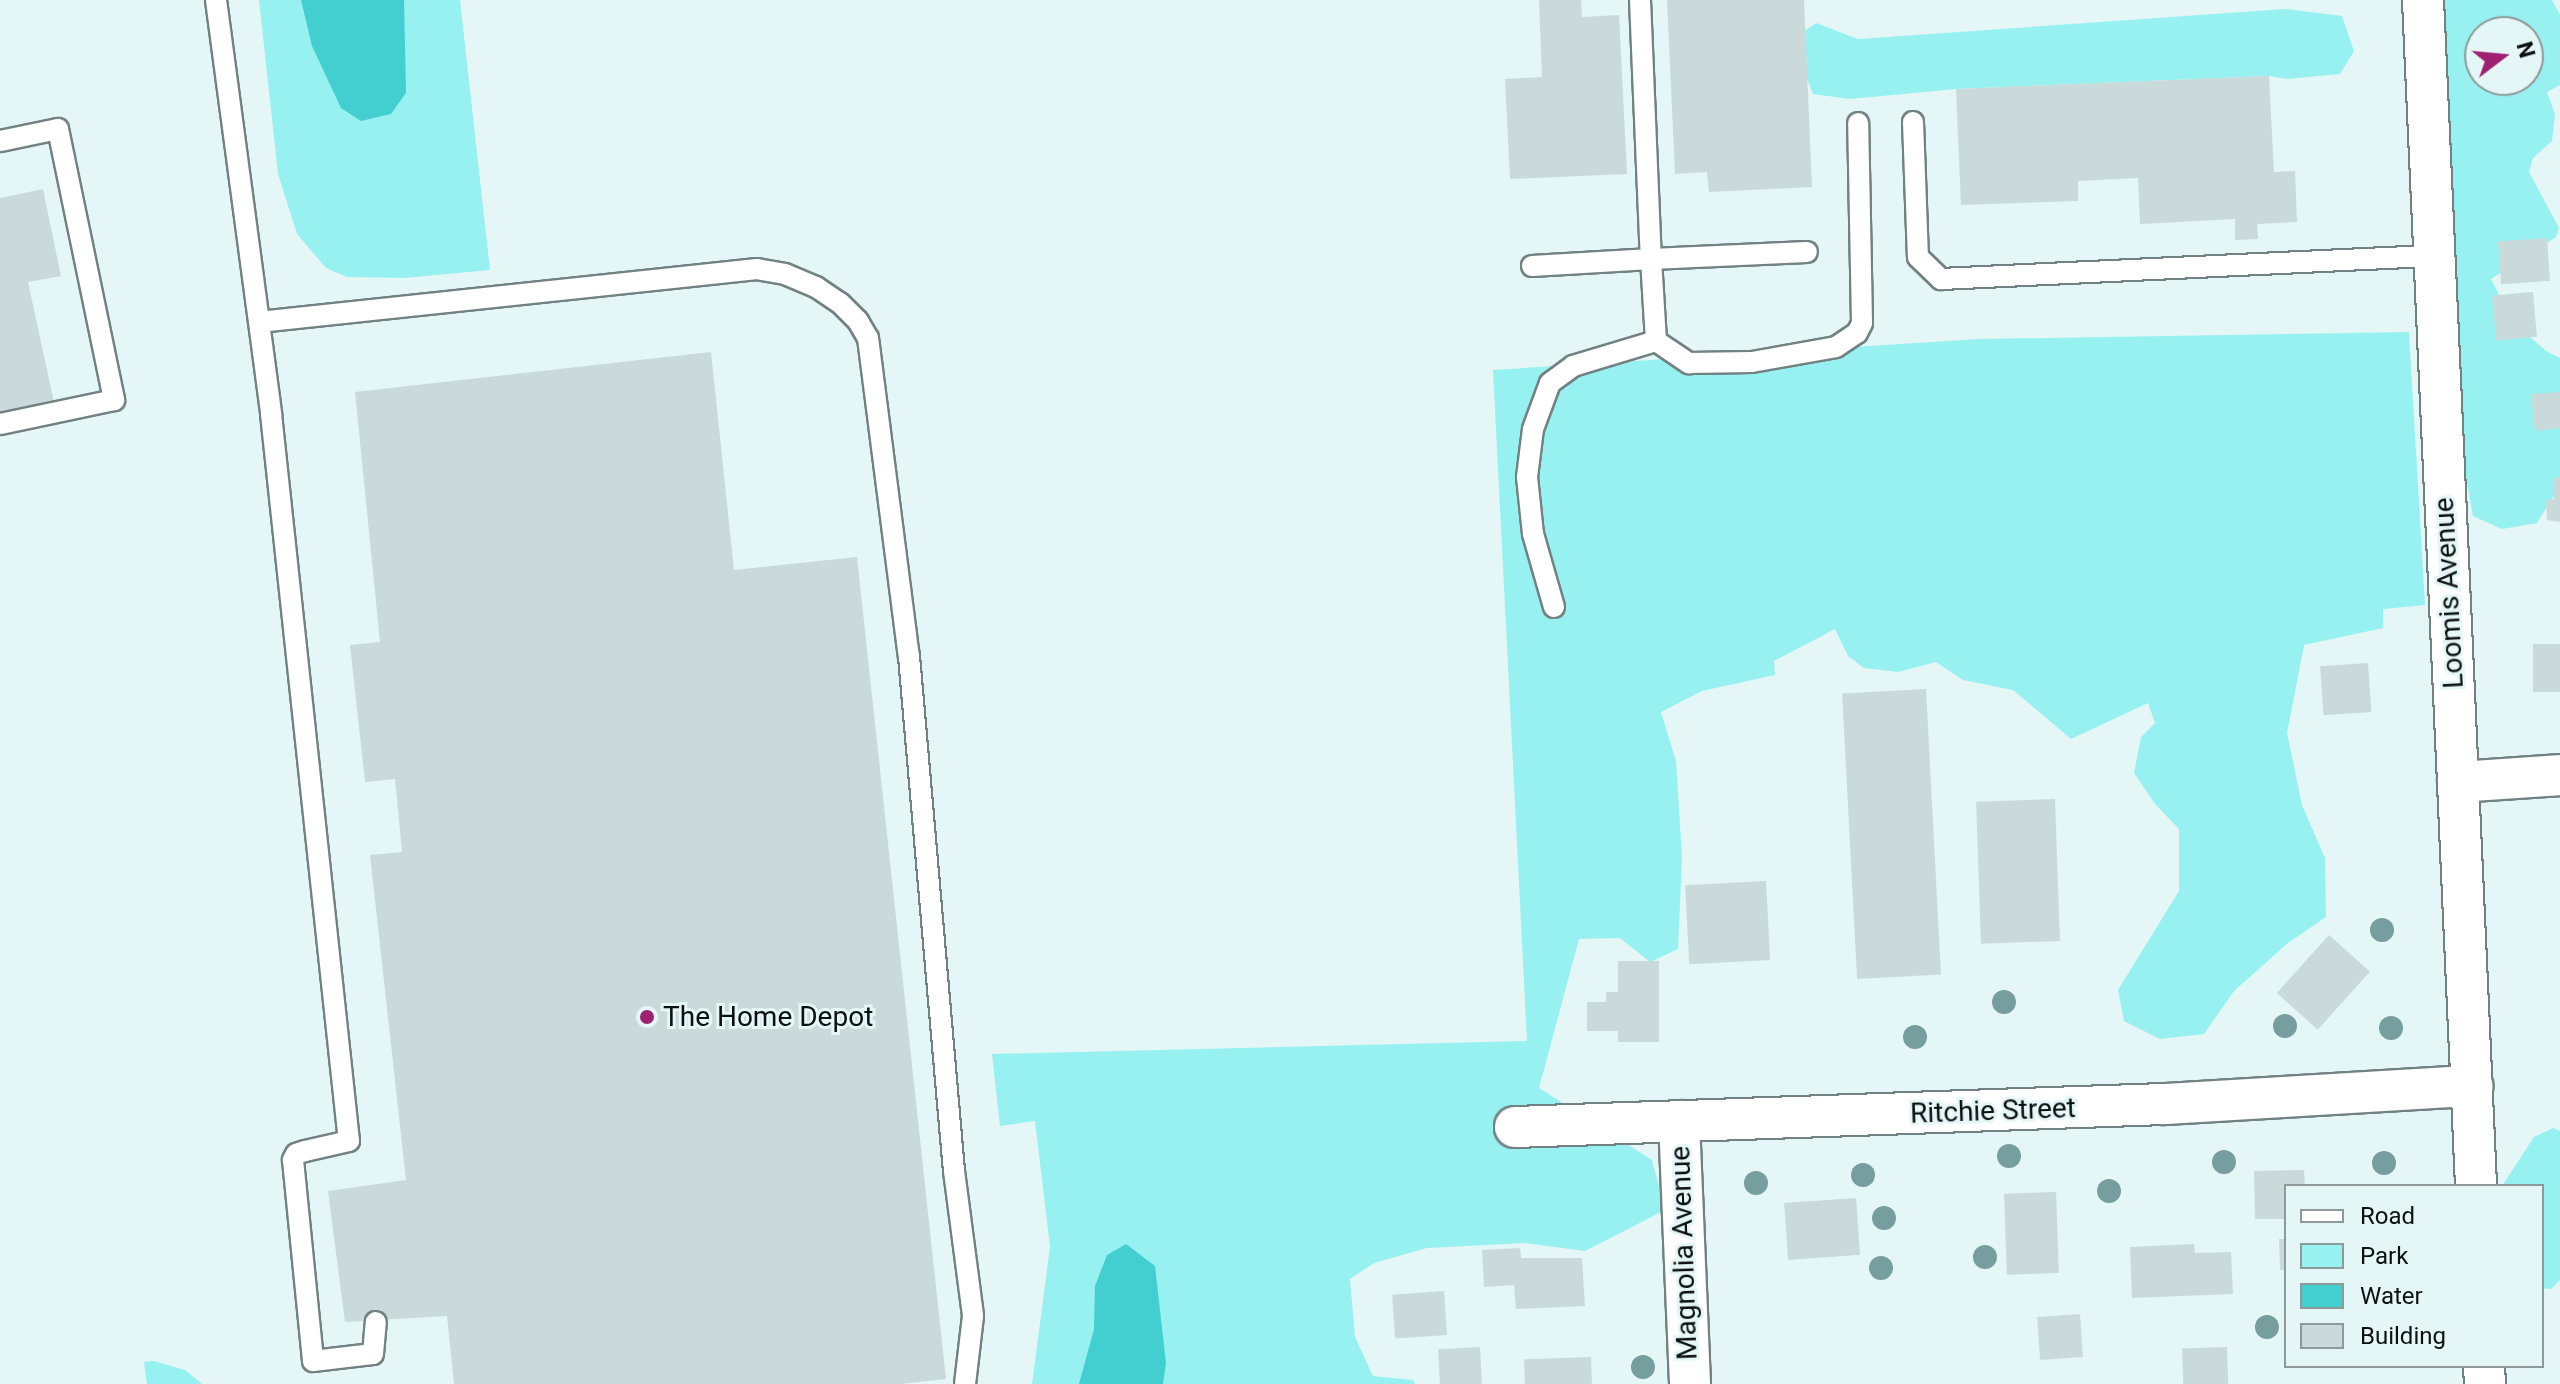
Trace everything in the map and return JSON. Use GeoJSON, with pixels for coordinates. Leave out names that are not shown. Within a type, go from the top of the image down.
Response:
{"type":"FeatureCollection","features":[{"type":"Feature","properties":{"kind":"street","name":"Loomis Avenue"},"geometry":{"type":"LineString","coordinates":[[2423,0],[2476,1184]]}},
{"type":"Feature","properties":{"kind":"street"},"geometry":{"type":"LineString","coordinates":[[2458,782],[2560,775]]}},
{"type":"Feature","properties":{"kind":"street","name":"Ritchie Street"},"geometry":{"type":"LineString","coordinates":[[1515,1127],[2165,1104],[2472,1086]]}},
{"type":"Feature","properties":{"kind":"street","name":"Magnolia Avenue"},"geometry":{"type":"LineString","coordinates":[[1679,1121],[1690,1384]]}},
{"type":"Feature","properties":{"kind":"lane"},"geometry":{"type":"LineString","coordinates":[[216,0],[259,322],[349,1141],[296,1154],[293,1160],[313,1361],[373,1354],[376,1322]]}},
{"type":"Feature","properties":{"kind":"lane"},"geometry":{"type":"LineString","coordinates":[[1640,0],[1656,341]]}},
{"type":"Feature","properties":{"kind":"lane"},"geometry":{"type":"LineString","coordinates":[[1913,122],[1918,257],[1941,279],[2435,256]]}},
{"type":"Feature","properties":{"kind":"lane"},"geometry":{"type":"LineString","coordinates":[[1656,341],[1689,363],[1716,364],[1809,354],[1836,347],[1857,333],[1862,323],[1858,123]]}},
{"type":"Feature","properties":{"kind":"lane"},"geometry":{"type":"LineString","coordinates":[[0,141],[58,129],[114,400],[0,424]]}},
{"type":"Feature","properties":{"kind":"lane"},"geometry":{"type":"LineString","coordinates":[[1532,266],[1807,252]]}},
{"type":"Feature","properties":{"kind":"lane"},"geometry":{"type":"LineString","coordinates":[[259,322],[757,269],[785,274],[816,287],[840,303],[858,321],[868,338],[909,656],[954,1171],[973,1316],[965,1384]]}},
{"type":"Feature","properties":{"kind":"lane"},"geometry":{"type":"LineString","coordinates":[[1554,607],[1533,534],[1527,477],[1533,429],[1550,383],[1573,366],[1656,341]]}},
{"type":"Feature","properties":{"kind":"green space"},"geometry":{"type":"Polygon","coordinates":[[[259,0],[460,0],[490,270],[404,278],[347,277],[326,268],[297,234],[278,174],[259,0]]]}},
{"type":"Feature","properties":{"kind":"green space"},"geometry":{"type":"Polygon","coordinates":[[[2432,0],[2552,0],[2560,15],[2560,85],[2547,92],[2555,114],[2552,141],[2533,158],[2529,172],[2559,228],[2556,237],[2491,279],[2513,322],[2546,351],[2560,358],[2560,486],[2537,523],[2502,529],[2473,516],[2454,410],[2432,0]]]}},
{"type":"Feature","properties":{"kind":"green space"},"geometry":{"type":"Polygon","coordinates":[[[2285,9],[2342,16],[2354,51],[2340,74],[2287,79],[2269,76],[1956,89],[1850,99],[1813,94],[1807,79],[1805,31],[1816,23],[1858,39],[2285,9]]]}},
{"type":"Feature","properties":{"kind":"green space"},"geometry":{"type":"Polygon","coordinates":[[[2409,332],[2425,605],[2383,609],[2383,628],[2304,645],[2287,733],[2302,805],[2325,858],[2326,917],[2288,943],[2234,991],[2204,1034],[2160,1039],[2124,1021],[2118,990],[2179,891],[2179,829],[2155,804],[2134,773],[2141,737],[2155,723],[2148,703],[2071,739],[2013,690],[1963,680],[1936,662],[1898,672],[1864,668],[1848,656],[1835,629],[1774,661],[1775,675],[1702,691],[1661,712],[1676,761],[1682,857],[1678,949],[1650,962],[1620,938],[1579,939],[1539,1088],[1652,1160],[1665,1210],[1585,1251],[1525,1243],[1427,1248],[1374,1263],[1350,1279],[1355,1337],[1373,1376],[1413,1380],[1415,1384],[1032,1384],[1050,1247],[1035,1121],[1000,1126],[992,1054],[1527,1041],[1493,370],[1979,339],[2409,332]]]}},
{"type":"Feature","properties":{"kind":"green space"},"geometry":{"type":"Polygon","coordinates":[[[2553,1128],[2560,1131],[2560,1280],[2551,1289],[2544,1288],[2544,1184],[2503,1184],[2534,1137],[2553,1128]]]}},
{"type":"Feature","properties":{"kind":"green space"},"geometry":{"type":"Polygon","coordinates":[[[154,1361],[185,1370],[202,1384],[147,1384],[144,1362],[154,1361]]]}},
{"type":"Feature","properties":{"kind":"water"},"geometry":{"type":"Polygon","coordinates":[[[301,0],[404,0],[406,93],[391,114],[361,121],[341,108],[312,46],[301,0]]]}},
{"type":"Feature","properties":{"kind":"water"},"geometry":{"type":"Polygon","coordinates":[[[1126,1244],[1155,1266],[1166,1363],[1163,1384],[1079,1384],[1094,1329],[1095,1286],[1107,1255],[1126,1244]]]}},
{"type":"Feature","properties":{"kind":"building"},"geometry":{"type":"Polygon","coordinates":[[[1539,0],[1581,0],[1582,17],[1619,15],[1627,174],[1510,179],[1505,79],[1542,77],[1539,0]]]}},
{"type":"Feature","properties":{"kind":"building"},"geometry":{"type":"Polygon","coordinates":[[[1667,0],[1804,0],[1812,187],[1709,192],[1707,172],[1675,174],[1667,0]]]}},
{"type":"Feature","properties":{"kind":"building"},"geometry":{"type":"Polygon","coordinates":[[[2269,76],[2274,172],[2295,171],[2297,222],[2257,224],[2258,239],[2235,240],[2235,219],[2140,224],[2138,178],[2078,181],[2078,201],[1961,205],[1956,89],[2269,76]]]}},
{"type":"Feature","properties":{"kind":"building"},"geometry":{"type":"Polygon","coordinates":[[[43,189],[61,276],[28,282],[54,402],[0,413],[0,198],[43,189]]]}},
{"type":"Feature","properties":{"kind":"building"},"geometry":{"type":"Polygon","coordinates":[[[2547,238],[2550,281],[2501,284],[2498,241],[2547,238]]]}},
{"type":"Feature","properties":{"kind":"building"},"geometry":{"type":"Polygon","coordinates":[[[2533,292],[2537,337],[2496,340],[2492,296],[2533,292]]]}},
{"type":"Feature","properties":{"kind":"building","name":"The Home Depot"},"geometry":{"type":"Polygon","coordinates":[[[711,352],[734,570],[857,557],[946,1379],[901,1384],[454,1384],[447,1316],[345,1322],[328,1191],[406,1180],[370,855],[402,852],[395,779],[365,782],[350,645],[380,642],[355,392],[711,352]]]}},
{"type":"Feature","properties":{"kind":"building"},"geometry":{"type":"Polygon","coordinates":[[[2560,392],[2560,428],[2535,431],[2531,394],[2560,392]]]}},
{"type":"Feature","properties":{"kind":"building"},"geometry":{"type":"Polygon","coordinates":[[[2553,478],[2560,478],[2560,522],[2547,520],[2546,500],[2554,499],[2553,478]]]}},
{"type":"Feature","properties":{"kind":"building"},"geometry":{"type":"Polygon","coordinates":[[[2533,644],[2560,644],[2560,692],[2533,692],[2533,644]]]}},
{"type":"Feature","properties":{"kind":"building"},"geometry":{"type":"Polygon","coordinates":[[[2368,663],[2371,712],[2324,715],[2320,666],[2368,663]]]}},
{"type":"Feature","properties":{"kind":"building"},"geometry":{"type":"Polygon","coordinates":[[[1926,689],[1941,975],[1857,979],[1842,693],[1926,689]]]}},
{"type":"Feature","properties":{"kind":"building"},"geometry":{"type":"Polygon","coordinates":[[[2055,799],[2060,941],[1981,944],[1976,802],[2055,799]]]}},
{"type":"Feature","properties":{"kind":"building"},"geometry":{"type":"Polygon","coordinates":[[[1766,881],[1770,960],[1689,964],[1685,885],[1766,881]]]}},
{"type":"Feature","properties":{"kind":"building"},"geometry":{"type":"Polygon","coordinates":[[[2329,935],[2370,972],[2318,1030],[2277,993],[2329,935]]]}},
{"type":"Feature","properties":{"kind":"building"},"geometry":{"type":"Polygon","coordinates":[[[1618,961],[1659,961],[1659,1042],[1618,1042],[1618,1031],[1587,1031],[1587,1002],[1606,1002],[1606,992],[1618,992],[1618,961]]]}},
{"type":"Feature","properties":{"kind":"building"},"geometry":{"type":"Polygon","coordinates":[[[2304,1170],[2305,1184],[2284,1184],[2284,1219],[2255,1219],[2254,1171],[2304,1170]]]}},
{"type":"Feature","properties":{"kind":"building"},"geometry":{"type":"Polygon","coordinates":[[[2056,1192],[2059,1273],[2007,1275],[2004,1194],[2056,1192]]]}},
{"type":"Feature","properties":{"kind":"building"},"geometry":{"type":"Polygon","coordinates":[[[1856,1198],[1860,1255],[1788,1260],[1784,1203],[1856,1198]]]}},
{"type":"Feature","properties":{"kind":"building"},"geometry":{"type":"Polygon","coordinates":[[[2279,1239],[2284,1239],[2284,1270],[2280,1270],[2279,1239]]]}},
{"type":"Feature","properties":{"kind":"building"},"geometry":{"type":"Polygon","coordinates":[[[2194,1244],[2195,1253],[2231,1252],[2233,1294],[2132,1298],[2130,1247],[2194,1244]]]}},
{"type":"Feature","properties":{"kind":"building"},"geometry":{"type":"Polygon","coordinates":[[[1520,1248],[1521,1258],[1582,1258],[1585,1306],[1516,1309],[1514,1285],[1484,1287],[1482,1250],[1520,1248]]]}},
{"type":"Feature","properties":{"kind":"building"},"geometry":{"type":"Polygon","coordinates":[[[1444,1291],[1447,1335],[1395,1339],[1392,1295],[1444,1291]]]}},
{"type":"Feature","properties":{"kind":"building"},"geometry":{"type":"Polygon","coordinates":[[[2080,1314],[2083,1357],[2040,1360],[2037,1317],[2080,1314]]]}},
{"type":"Feature","properties":{"kind":"building"},"geometry":{"type":"Polygon","coordinates":[[[1480,1347],[1482,1384],[1440,1384],[1438,1349],[1480,1347]]]}},
{"type":"Feature","properties":{"kind":"building"},"geometry":{"type":"Polygon","coordinates":[[[2227,1347],[2228,1384],[2183,1384],[2182,1349],[2227,1347]]]}},
{"type":"Feature","properties":{"kind":"building"},"geometry":{"type":"Polygon","coordinates":[[[1591,1357],[1592,1384],[1525,1384],[1524,1359],[1591,1357]]]}},
{"type":"Feature","properties":{"kind":"place","name":"The Home Depot"},"geometry":{"type":"Point","coordinates":[647,1017]}}]}
